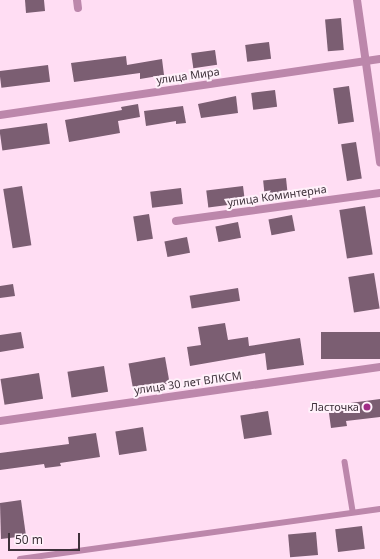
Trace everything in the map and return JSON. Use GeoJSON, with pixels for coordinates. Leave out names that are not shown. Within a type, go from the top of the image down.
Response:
{"type":"FeatureCollection","features":[{"type":"Feature","properties":{"kind":"street"},"geometry":{"type":"LineString","coordinates":[[357,0],[380,162]]}},
{"type":"Feature","properties":{"kind":"street","name":"улица Мира"},"geometry":{"type":"LineString","coordinates":[[0,115],[380,59]]}},
{"type":"Feature","properties":{"kind":"street","name":"улица Коминтерна"},"geometry":{"type":"LineString","coordinates":[[176,221],[380,193]]}},
{"type":"Feature","properties":{"kind":"street","name":"улица 30 лет ВЛКСМ"},"geometry":{"type":"LineString","coordinates":[[0,421],[380,367]]}},
{"type":"Feature","properties":{"kind":"lane"},"geometry":{"type":"LineString","coordinates":[[345,462],[353,511]]}},
{"type":"Feature","properties":{"kind":"lane"},"geometry":{"type":"LineString","coordinates":[[20,559],[353,511],[380,509]]}},
{"type":"Feature","properties":{"kind":"building"},"geometry":{"type":"Polygon","coordinates":[[[25,0],[44,0],[45,11],[26,13],[25,0]]]}},
{"type":"Feature","properties":{"kind":"building"},"geometry":{"type":"Polygon","coordinates":[[[341,18],[344,50],[328,51],[325,19],[341,18]]]}},
{"type":"Feature","properties":{"kind":"building"},"geometry":{"type":"Polygon","coordinates":[[[269,42],[271,59],[247,62],[245,45],[269,42]]]}},
{"type":"Feature","properties":{"kind":"building"},"geometry":{"type":"Polygon","coordinates":[[[215,50],[217,65],[193,68],[191,53],[215,50]]]}},
{"type":"Feature","properties":{"kind":"building"},"geometry":{"type":"Polygon","coordinates":[[[126,56],[127,65],[162,59],[164,75],[140,79],[140,73],[74,82],[71,63],[126,56]]]}},
{"type":"Feature","properties":{"kind":"building"},"geometry":{"type":"Polygon","coordinates":[[[48,65],[50,82],[1,88],[0,71],[48,65]]]}},
{"type":"Feature","properties":{"kind":"building"},"geometry":{"type":"Polygon","coordinates":[[[349,86],[354,122],[338,124],[333,88],[349,86]]]}},
{"type":"Feature","properties":{"kind":"building"},"geometry":{"type":"Polygon","coordinates":[[[275,90],[277,107],[253,110],[251,93],[275,90]]]}},
{"type":"Feature","properties":{"kind":"building"},"geometry":{"type":"Polygon","coordinates":[[[236,96],[238,113],[201,118],[198,104],[236,96]]]}},
{"type":"Feature","properties":{"kind":"building"},"geometry":{"type":"Polygon","coordinates":[[[138,104],[140,117],[118,121],[120,133],[69,142],[65,120],[122,110],[121,107],[138,104]]]}},
{"type":"Feature","properties":{"kind":"building"},"geometry":{"type":"Polygon","coordinates":[[[183,106],[186,123],[176,124],[176,121],[146,126],[144,111],[183,106]]]}},
{"type":"Feature","properties":{"kind":"building"},"geometry":{"type":"Polygon","coordinates":[[[47,123],[50,144],[2,150],[0,130],[47,123]]]}},
{"type":"Feature","properties":{"kind":"building"},"geometry":{"type":"Polygon","coordinates":[[[356,142],[362,179],[347,181],[341,144],[356,142]]]}},
{"type":"Feature","properties":{"kind":"building"},"geometry":{"type":"Polygon","coordinates":[[[286,178],[288,196],[265,198],[263,180],[286,178]]]}},
{"type":"Feature","properties":{"kind":"building"},"geometry":{"type":"Polygon","coordinates":[[[22,186],[31,245],[13,248],[3,189],[22,186]]]}},
{"type":"Feature","properties":{"kind":"building"},"geometry":{"type":"Polygon","coordinates":[[[243,186],[245,203],[208,207],[206,191],[243,186]]]}},
{"type":"Feature","properties":{"kind":"building"},"geometry":{"type":"Polygon","coordinates":[[[181,188],[183,204],[152,208],[150,192],[181,188]]]}},
{"type":"Feature","properties":{"kind":"building"},"geometry":{"type":"Polygon","coordinates":[[[365,206],[373,254],[347,258],[339,210],[365,206]]]}},
{"type":"Feature","properties":{"kind":"building"},"geometry":{"type":"Polygon","coordinates":[[[149,214],[153,239],[137,241],[133,217],[149,214]]]}},
{"type":"Feature","properties":{"kind":"building"},"geometry":{"type":"Polygon","coordinates":[[[292,215],[295,231],[271,235],[268,220],[292,215]]]}},
{"type":"Feature","properties":{"kind":"building"},"geometry":{"type":"Polygon","coordinates":[[[238,222],[241,238],[218,242],[215,226],[238,222]]]}},
{"type":"Feature","properties":{"kind":"building"},"geometry":{"type":"Polygon","coordinates":[[[187,237],[190,253],[167,257],[164,241],[187,237]]]}},
{"type":"Feature","properties":{"kind":"building"},"geometry":{"type":"Polygon","coordinates":[[[374,273],[380,309],[354,313],[348,277],[374,273]]]}},
{"type":"Feature","properties":{"kind":"building"},"geometry":{"type":"Polygon","coordinates":[[[13,284],[15,296],[0,298],[0,286],[13,284]]]}},
{"type":"Feature","properties":{"kind":"building"},"geometry":{"type":"Polygon","coordinates":[[[238,288],[240,301],[192,309],[190,296],[238,288]]]}},
{"type":"Feature","properties":{"kind":"building"},"geometry":{"type":"Polygon","coordinates":[[[225,323],[228,340],[248,337],[249,346],[300,338],[304,365],[267,370],[265,353],[190,366],[187,347],[201,345],[198,327],[225,323]]]}},
{"type":"Feature","properties":{"kind":"building"},"geometry":{"type":"Polygon","coordinates":[[[21,332],[24,348],[0,352],[0,335],[21,332]]]}},
{"type":"Feature","properties":{"kind":"building"},"geometry":{"type":"Polygon","coordinates":[[[321,332],[380,332],[380,359],[321,359],[321,332]]]}},
{"type":"Feature","properties":{"kind":"building"},"geometry":{"type":"Polygon","coordinates":[[[165,357],[170,384],[133,390],[129,363],[165,357]]]}},
{"type":"Feature","properties":{"kind":"building"},"geometry":{"type":"Polygon","coordinates":[[[104,366],[108,392],[72,397],[67,372],[104,366]]]}},
{"type":"Feature","properties":{"kind":"building"},"geometry":{"type":"Polygon","coordinates":[[[39,373],[43,399],[5,405],[0,379],[39,373]]]}},
{"type":"Feature","properties":{"kind":"building"},"geometry":{"type":"Polygon","coordinates":[[[380,399],[380,417],[346,421],[347,426],[331,428],[328,406],[380,399]]]}},
{"type":"Feature","properties":{"kind":"building"},"geometry":{"type":"Polygon","coordinates":[[[268,411],[272,435],[244,439],[240,415],[268,411]]]}},
{"type":"Feature","properties":{"kind":"building"},"geometry":{"type":"Polygon","coordinates":[[[143,427],[147,451],[119,455],[115,431],[143,427]]]}},
{"type":"Feature","properties":{"kind":"building"},"geometry":{"type":"Polygon","coordinates":[[[96,433],[100,457],[60,463],[61,466],[45,468],[44,464],[0,470],[0,453],[69,444],[68,437],[96,433]]]}},
{"type":"Feature","properties":{"kind":"building"},"geometry":{"type":"Polygon","coordinates":[[[21,500],[26,536],[1,539],[0,503],[21,500]]]}},
{"type":"Feature","properties":{"kind":"building"},"geometry":{"type":"Polygon","coordinates":[[[362,526],[365,549],[338,552],[335,529],[362,526]]]}},
{"type":"Feature","properties":{"kind":"building"},"geometry":{"type":"Polygon","coordinates":[[[316,532],[318,555],[290,557],[288,534],[316,532]]]}},
{"type":"Feature","properties":{"kind":"place","name":"Ласточка"},"geometry":{"type":"Point","coordinates":[367,407]}}]}
